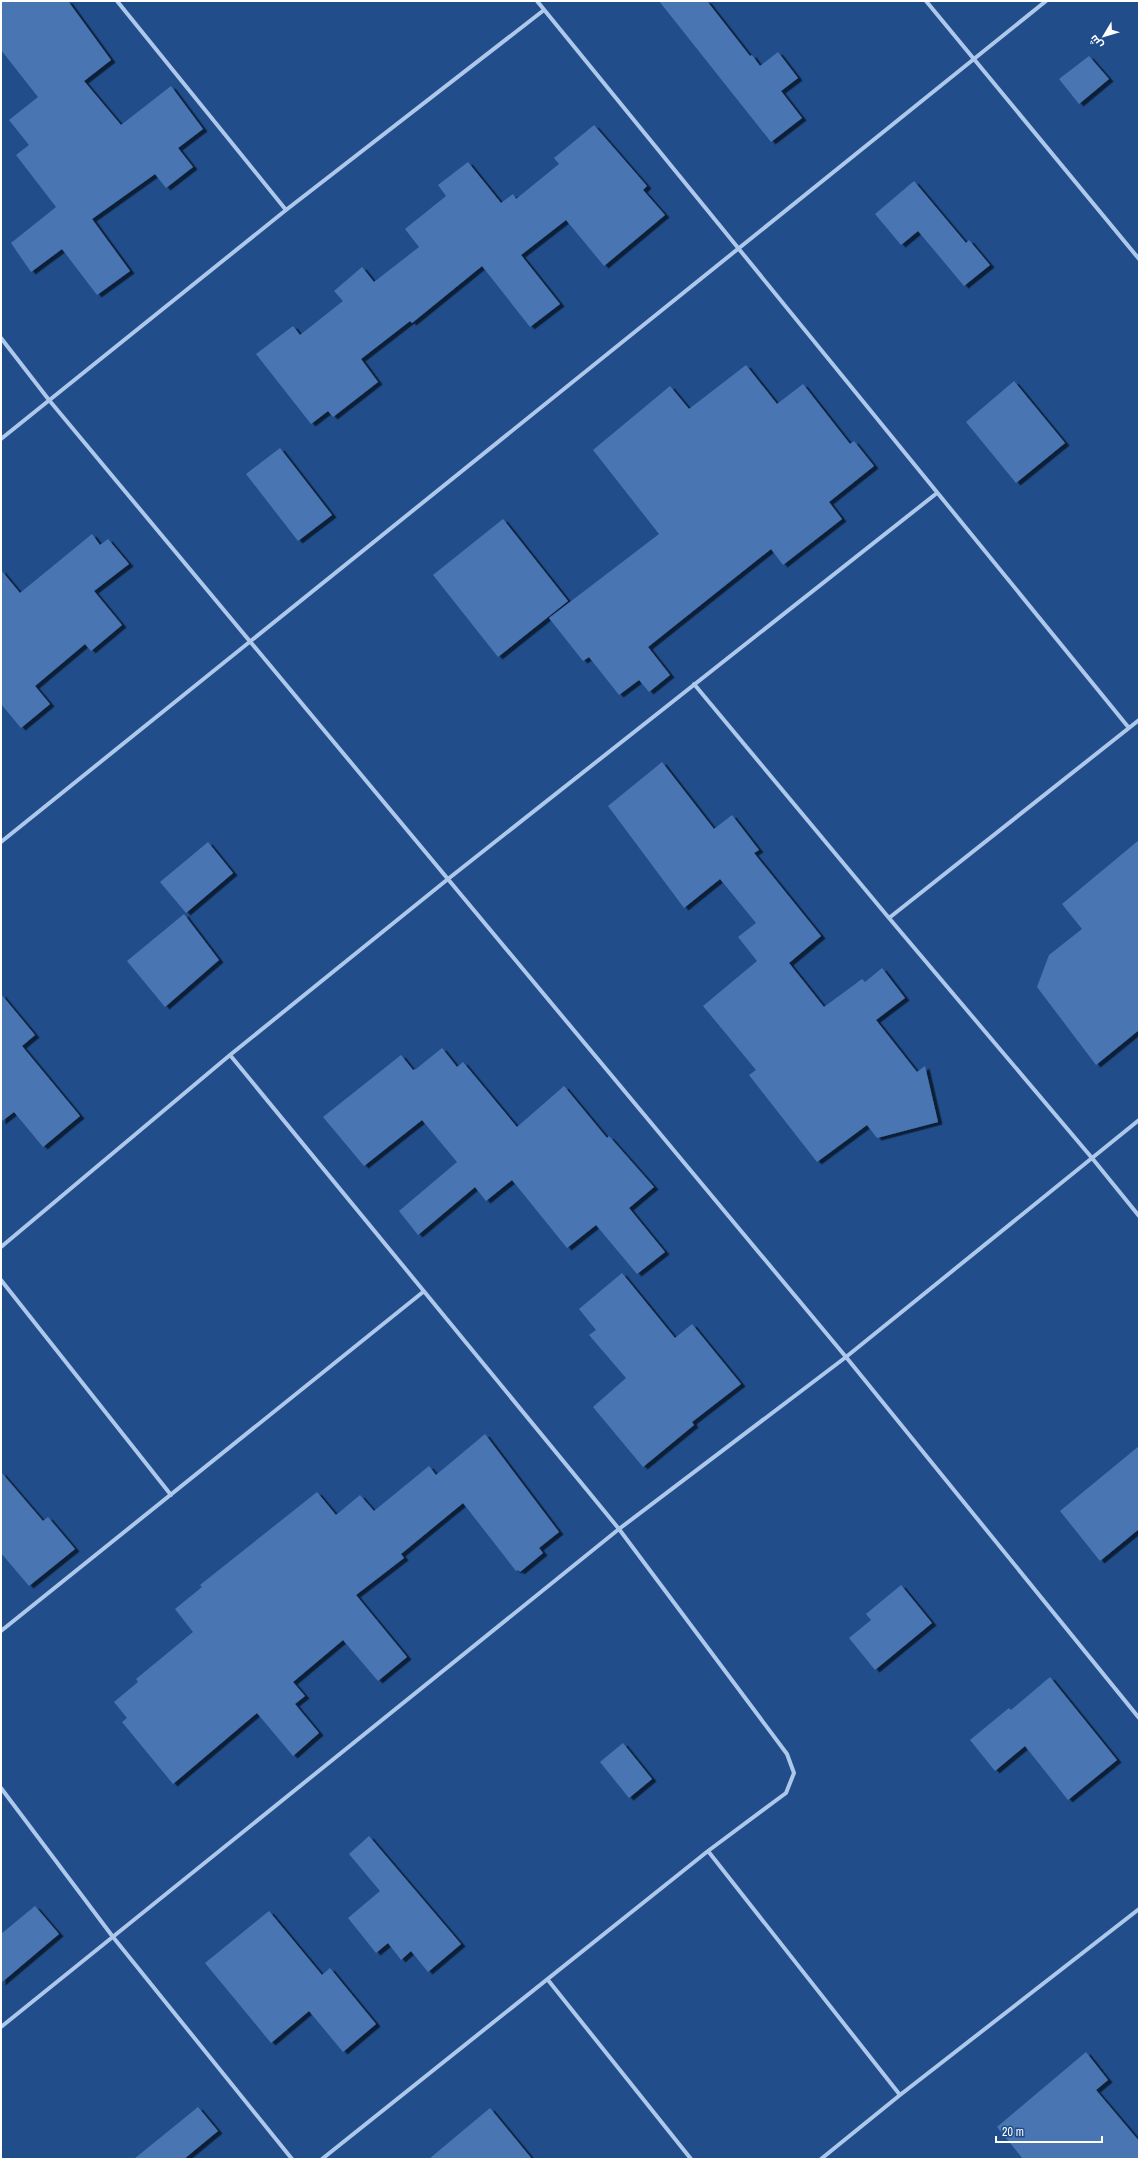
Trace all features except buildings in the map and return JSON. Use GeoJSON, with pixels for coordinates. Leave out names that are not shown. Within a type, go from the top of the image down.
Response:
{"type":"FeatureCollection","features":[{"type":"Feature","properties":{"kind":"street"},"geometry":{"type":"LineString","coordinates":[[117,1],[286,210]]}},
{"type":"Feature","properties":{"kind":"street"},"geometry":{"type":"LineString","coordinates":[[537,1],[1129,728]]}},
{"type":"Feature","properties":{"kind":"street"},"geometry":{"type":"LineString","coordinates":[[926,1],[1139,259]]}},
{"type":"Feature","properties":{"kind":"street"},"geometry":{"type":"LineString","coordinates":[[1,842],[738,247],[1046,1]]}},
{"type":"Feature","properties":{"kind":"street"},"geometry":{"type":"LineString","coordinates":[[1,439],[286,210],[544,10]]}},
{"type":"Feature","properties":{"kind":"street"},"geometry":{"type":"LineString","coordinates":[[1,338],[49,400],[846,1357],[1139,1718]]}},
{"type":"Feature","properties":{"kind":"street"},"geometry":{"type":"LineString","coordinates":[[1,1247],[230,1055],[448,879],[937,492]]}},
{"type":"Feature","properties":{"kind":"street"},"geometry":{"type":"LineString","coordinates":[[694,684],[1139,1216]]}},
{"type":"Feature","properties":{"kind":"street"},"geometry":{"type":"LineString","coordinates":[[889,918],[1139,720]]}},
{"type":"Feature","properties":{"kind":"street"},"geometry":{"type":"LineString","coordinates":[[230,1055],[619,1529],[787,1754],[794,1773],[786,1793],[708,1851],[322,2159]]}},
{"type":"Feature","properties":{"kind":"street"},"geometry":{"type":"LineString","coordinates":[[1,2027],[619,1529],[846,1357],[1139,1120]]}},
{"type":"Feature","properties":{"kind":"street"},"geometry":{"type":"LineString","coordinates":[[1,1280],[171,1495]]}},
{"type":"Feature","properties":{"kind":"street"},"geometry":{"type":"LineString","coordinates":[[1,1631],[423,1292]]}},
{"type":"Feature","properties":{"kind":"street"},"geometry":{"type":"LineString","coordinates":[[1,1788],[113,1937],[292,2159]]}},
{"type":"Feature","properties":{"kind":"street"},"geometry":{"type":"LineString","coordinates":[[708,1851],[900,2095]]}},
{"type":"Feature","properties":{"kind":"street"},"geometry":{"type":"LineString","coordinates":[[821,2159],[900,2095],[1139,1909]]}},
{"type":"Feature","properties":{"kind":"street"},"geometry":{"type":"LineString","coordinates":[[548,1980],[691,2159]]}}]}
